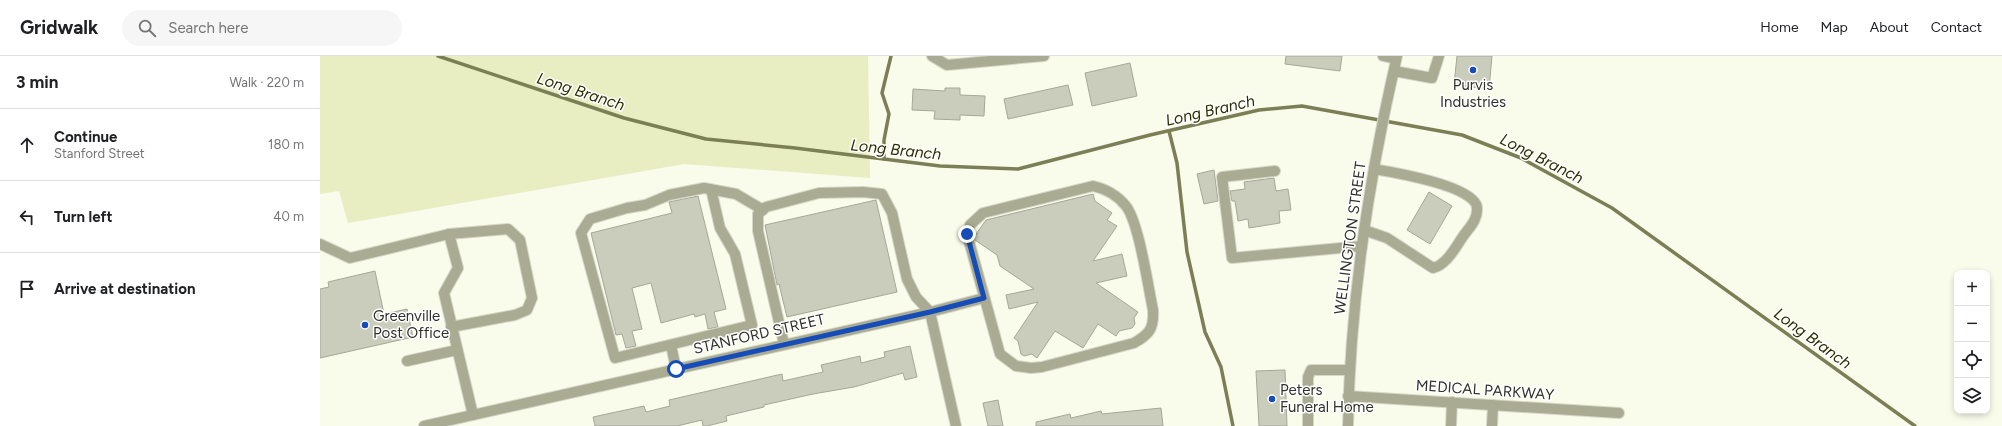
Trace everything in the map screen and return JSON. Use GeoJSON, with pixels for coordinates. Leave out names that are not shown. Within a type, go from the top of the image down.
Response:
{"type":"FeatureCollection","features":[{"type":"Feature","properties":{"kind":"street"},"geometry":{"type":"LineString","coordinates":[[932,56],[947,65],[1044,56]]}},
{"type":"Feature","properties":{"kind":"street"},"geometry":{"type":"LineString","coordinates":[[1383,56],[1397,57]]}},
{"type":"Feature","properties":{"kind":"street"},"geometry":{"type":"LineString","coordinates":[[1394,71],[1432,78],[1439,56]]}},
{"type":"Feature","properties":{"kind":"street","name":"WELLINGTON STREET"},"geometry":{"type":"LineString","coordinates":[[1348,426],[1350,370],[1364,230],[1386,106],[1397,57]]}},
{"type":"Feature","properties":{"kind":"street"},"geometry":{"type":"LineString","coordinates":[[1364,230],[1387,238],[1433,268],[1445,262],[1475,220],[1477,208],[1475,202],[1468,195],[1410,175],[1374,169]]}},
{"type":"Feature","properties":{"kind":"street"},"geometry":{"type":"LineString","coordinates":[[1276,171],[1222,176],[1232,258],[1362,246]]}},
{"type":"Feature","properties":{"kind":"street"},"geometry":{"type":"LineString","coordinates":[[1093,186],[1103,188],[1120,199],[1132,217],[1153,310],[1154,323],[1143,338],[1134,343],[1042,367],[1031,368],[1016,366],[1000,354],[984,298],[967,234],[970,225],[976,218],[984,213],[1093,186]]}},
{"type":"Feature","properties":{"kind":"street"},"geometry":{"type":"LineString","coordinates":[[711,189],[720,228],[735,254],[752,325],[615,358],[582,233],[590,219],[645,205],[668,195],[704,188],[711,189],[736,194],[763,210]]}},
{"type":"Feature","properties":{"kind":"street"},"geometry":{"type":"LineString","coordinates":[[784,344],[758,231],[758,214],[766,207],[819,193],[863,192],[882,194],[892,213],[907,279],[916,297],[930,312],[956,426]]}},
{"type":"Feature","properties":{"kind":"street"},"geometry":{"type":"LineString","coordinates":[[320,244],[350,258],[449,234],[508,229],[520,240],[532,298],[527,310],[515,315],[451,326]]}},
{"type":"Feature","properties":{"kind":"street"},"geometry":{"type":"LineString","coordinates":[[449,234],[458,268],[444,293],[473,415]]}},
{"type":"Feature","properties":{"kind":"street","name":"STANFORD STREET"},"geometry":{"type":"LineString","coordinates":[[424,426],[930,312],[984,298]]}},
{"type":"Feature","properties":{"kind":"street"},"geometry":{"type":"LineString","coordinates":[[671,345],[676,369]]}},
{"type":"Feature","properties":{"kind":"street"},"geometry":{"type":"LineString","coordinates":[[407,361],[457,350]]}},
{"type":"Feature","properties":{"kind":"street"},"geometry":{"type":"LineString","coordinates":[[1308,426],[1308,377],[1312,370],[1350,370]]}},
{"type":"Feature","properties":{"kind":"street","name":"MEDICAL PARKWAY"},"geometry":{"type":"LineString","coordinates":[[1348,396],[1619,413]]}},
{"type":"Feature","properties":{"kind":"street"},"geometry":{"type":"LineString","coordinates":[[1451,426],[1452,402]]}},
{"type":"Feature","properties":{"kind":"street"},"geometry":{"type":"LineString","coordinates":[[1492,426],[1493,405]]}},
{"type":"Feature","properties":{"kind":"green space"},"geometry":{"type":"Polygon","coordinates":[[[320,56],[868,56],[870,178],[684,164],[348,223],[339,191],[320,194],[320,56]]]}},
{"type":"Feature","properties":{"kind":"building"},"geometry":{"type":"Polygon","coordinates":[[[1286,56],[1342,56],[1340,71],[1285,64],[1286,56]]]}},
{"type":"Feature","properties":{"kind":"building","name":"Purvis Industries"},"geometry":{"type":"Polygon","coordinates":[[[1457,56],[1492,56],[1489,89],[1454,85],[1457,56]]]}},
{"type":"Feature","properties":{"kind":"building"},"geometry":{"type":"Polygon","coordinates":[[[1130,63],[1137,96],[1092,106],[1085,73],[1130,63]]]}},
{"type":"Feature","properties":{"kind":"building"},"geometry":{"type":"Polygon","coordinates":[[[1068,85],[1073,105],[1008,119],[1004,99],[1068,85]]]}},
{"type":"Feature","properties":{"kind":"building"},"geometry":{"type":"Polygon","coordinates":[[[945,88],[960,88],[960,95],[985,96],[984,116],[960,115],[960,120],[934,119],[935,111],[912,110],[913,89],[945,91],[945,88]]]}},
{"type":"Feature","properties":{"kind":"building"},"geometry":{"type":"Polygon","coordinates":[[[1214,170],[1218,201],[1204,204],[1197,174],[1214,170]]]}},
{"type":"Feature","properties":{"kind":"building"},"geometry":{"type":"Polygon","coordinates":[[[1274,178],[1276,191],[1288,189],[1291,210],[1279,211],[1280,223],[1249,228],[1248,219],[1238,221],[1235,201],[1232,201],[1230,191],[1245,189],[1244,182],[1274,178]]]}},
{"type":"Feature","properties":{"kind":"building"},"geometry":{"type":"Polygon","coordinates":[[[1429,192],[1452,206],[1430,244],[1407,230],[1429,192]]]}},
{"type":"Feature","properties":{"kind":"building"},"geometry":{"type":"Polygon","coordinates":[[[1093,194],[1095,201],[1112,213],[1107,220],[1117,226],[1093,261],[1122,254],[1127,276],[1096,283],[1138,312],[1134,318],[1135,324],[1132,328],[1119,331],[1116,336],[1098,324],[1083,348],[1055,331],[1037,358],[1032,354],[1024,356],[1021,354],[1018,341],[1014,338],[1038,302],[1009,309],[1006,295],[1034,289],[1000,266],[997,255],[975,240],[974,237],[986,220],[1093,194]]]}},
{"type":"Feature","properties":{"kind":"building"},"geometry":{"type":"Polygon","coordinates":[[[698,196],[726,309],[714,312],[718,327],[708,329],[705,314],[695,317],[694,314],[661,323],[651,283],[632,288],[642,329],[632,331],[636,346],[626,348],[622,334],[616,335],[591,233],[672,213],[669,202],[698,196]]]}},
{"type":"Feature","properties":{"kind":"building"},"geometry":{"type":"Polygon","coordinates":[[[876,200],[897,292],[787,317],[779,284],[777,285],[765,225],[876,200]]]}},
{"type":"Feature","properties":{"kind":"building","name":"Greenville Post Office"},"geometry":{"type":"Polygon","coordinates":[[[375,271],[384,314],[407,309],[413,337],[320,358],[320,289],[329,287],[328,282],[375,271]]]}},
{"type":"Feature","properties":{"kind":"building"},"geometry":{"type":"Polygon","coordinates":[[[910,346],[917,377],[905,380],[903,373],[854,387],[764,405],[764,407],[726,416],[727,421],[707,426],[703,426],[702,420],[677,426],[595,426],[593,417],[644,406],[646,412],[670,406],[669,400],[782,374],[783,381],[823,372],[821,365],[860,356],[861,363],[885,357],[884,352],[910,346]]]}},
{"type":"Feature","properties":{"kind":"building","name":"Peters Funeral Home"},"geometry":{"type":"Polygon","coordinates":[[[1285,370],[1287,426],[1259,426],[1256,371],[1285,370]]]}},
{"type":"Feature","properties":{"kind":"building"},"geometry":{"type":"Polygon","coordinates":[[[998,400],[1003,426],[988,426],[983,403],[998,400]]]}},
{"type":"Feature","properties":{"kind":"building"},"geometry":{"type":"Polygon","coordinates":[[[1161,408],[1163,426],[1036,426],[1036,422],[1070,414],[1071,418],[1101,411],[1102,414],[1161,408]]]}},
{"type":"Feature","properties":{"kind":"waterway","name":"Long Branch"},"geometry":{"type":"LineString","coordinates":[[438,56],[624,118],[706,139],[795,148],[940,166],[1018,169],[1150,135],[1259,110],[1302,106],[1462,135],[1521,158],[1612,208],[1915,426]]}},
{"type":"Feature","properties":{"kind":"waterway"},"geometry":{"type":"LineString","coordinates":[[884,159],[884,140],[889,114],[882,93],[891,56]]}},
{"type":"Feature","properties":{"kind":"waterway"},"geometry":{"type":"LineString","coordinates":[[1169,131],[1177,163],[1187,252],[1205,332],[1221,367],[1233,426]]}},
{"type":"Feature","properties":{"kind":"place","name":"Purvis Industries"},"geometry":{"type":"Point","coordinates":[1473,70]}},
{"type":"Feature","properties":{"kind":"place","name":"Greenville Post Office"},"geometry":{"type":"Point","coordinates":[365,325]}},
{"type":"Feature","properties":{"kind":"place","name":"Peters Funeral Home"},"geometry":{"type":"Point","coordinates":[1272,399]}},
{"type":"Feature","properties":{"kind":"route"},"geometry":{"type":"LineString","coordinates":[[676,369],[930,312],[984,298],[967,234]]}}]}
